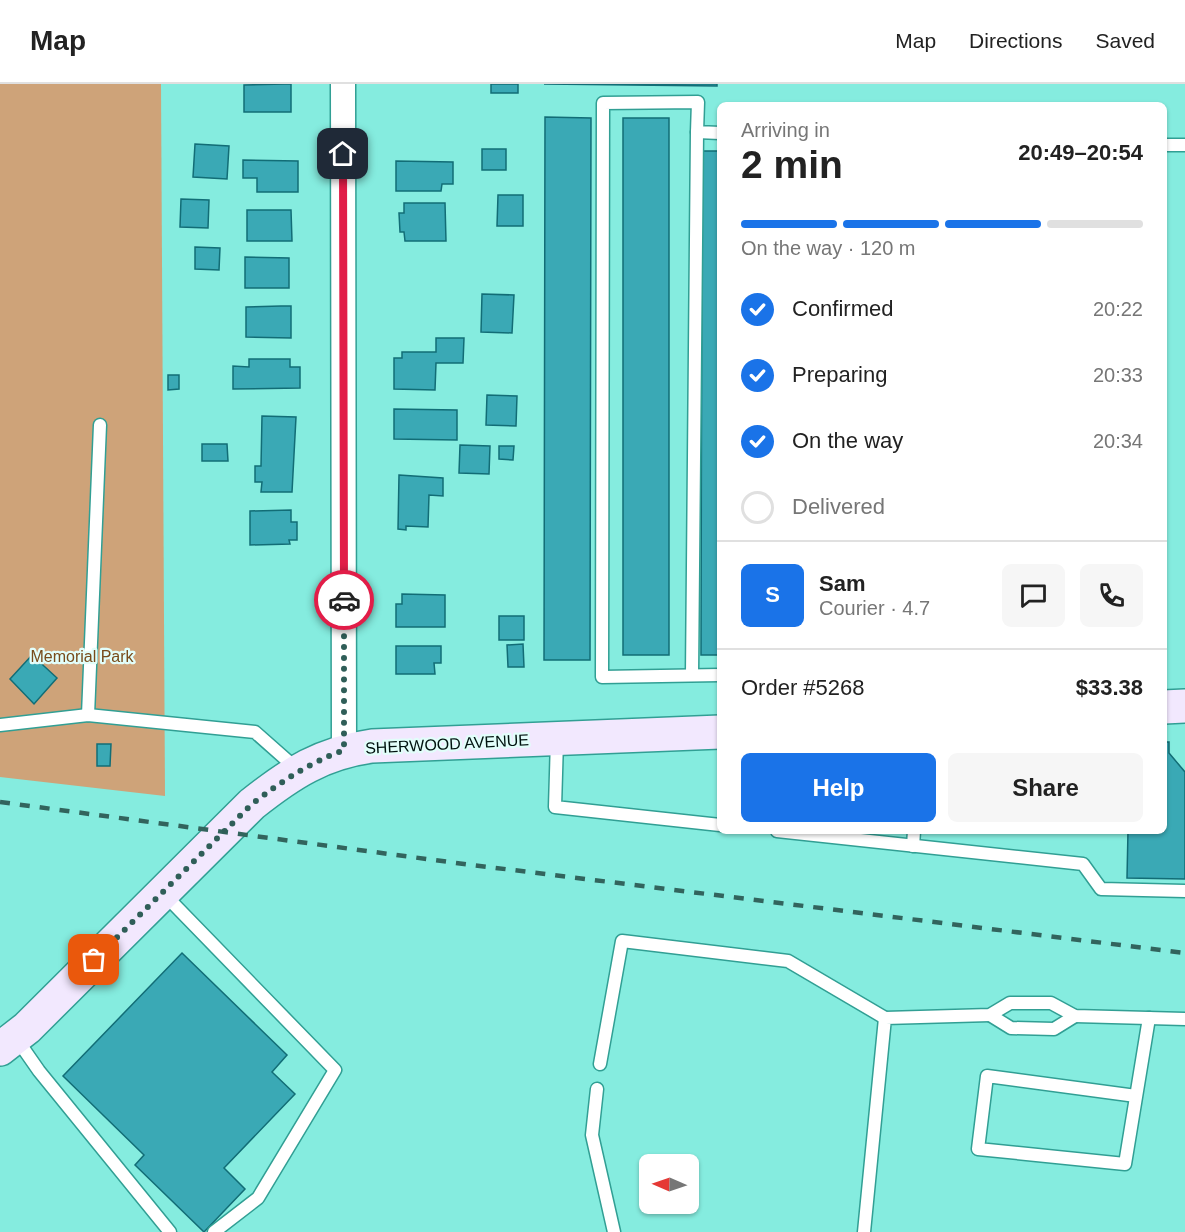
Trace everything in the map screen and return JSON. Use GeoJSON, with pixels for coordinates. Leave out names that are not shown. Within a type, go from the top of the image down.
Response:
{"type":"FeatureCollection","features":[{"type":"Feature","properties":{"kind":"street"},"geometry":{"type":"LineString","coordinates":[[343,84],[344,750]]}},
{"type":"Feature","properties":{"kind":"street"},"geometry":{"type":"LineString","coordinates":[[1167,707],[1185,706]]}},
{"type":"Feature","properties":{"kind":"street","name":"SHERWOOD AVENUE"},"geometry":{"type":"LineString","coordinates":[[8,1043],[252,804],[313,762],[344,750],[440,742],[717,732]]}},
{"type":"Feature","properties":{"kind":"lane"},"geometry":{"type":"LineString","coordinates":[[692,675],[698,102],[603,102],[602,677],[717,675]]}},
{"type":"Feature","properties":{"kind":"lane"},"geometry":{"type":"LineString","coordinates":[[697,132],[717,133]]}},
{"type":"Feature","properties":{"kind":"lane"},"geometry":{"type":"LineString","coordinates":[[1167,145],[1185,145]]}},
{"type":"Feature","properties":{"kind":"lane"},"geometry":{"type":"LineString","coordinates":[[87,715],[100,425]]}},
{"type":"Feature","properties":{"kind":"lane"},"geometry":{"type":"LineString","coordinates":[[0,725],[87,715],[255,732],[299,770]]}},
{"type":"Feature","properties":{"kind":"lane"},"geometry":{"type":"LineString","coordinates":[[557,739],[555,807],[717,825]]}},
{"type":"Feature","properties":{"kind":"lane"},"geometry":{"type":"LineString","coordinates":[[804,834],[1083,864],[1101,889],[1185,891]]}},
{"type":"Feature","properties":{"kind":"lane"},"geometry":{"type":"LineString","coordinates":[[914,834],[914,846]]}},
{"type":"Feature","properties":{"kind":"lane"},"geometry":{"type":"LineString","coordinates":[[162,893],[335,1070],[258,1198],[214,1232]]}},
{"type":"Feature","properties":{"kind":"lane"},"geometry":{"type":"LineString","coordinates":[[600,1064],[622,941],[788,961],[885,1018],[990,1015],[1010,1003],[1050,1003],[1076,1016],[1185,1019]]}},
{"type":"Feature","properties":{"kind":"lane"},"geometry":{"type":"LineString","coordinates":[[990,1015],[1011,1028],[1044,1029],[1054,1029],[1076,1016]]}},
{"type":"Feature","properties":{"kind":"lane"},"geometry":{"type":"LineString","coordinates":[[864,1232],[885,1018]]}},
{"type":"Feature","properties":{"kind":"lane"},"geometry":{"type":"LineString","coordinates":[[1136,1096],[987,1076],[978,1149],[1125,1164],[1149,1018]]}},
{"type":"Feature","properties":{"kind":"lane"},"geometry":{"type":"LineString","coordinates":[[8,1043],[39,1071],[170,1232]]}},
{"type":"Feature","properties":{"kind":"lane"},"geometry":{"type":"LineString","coordinates":[[597,1089],[592,1135],[614,1232]]}},
{"type":"Feature","properties":{"kind":"green space","name":"Memorial Park"},"geometry":{"type":"Polygon","coordinates":[[[0,84],[161,84],[165,796],[0,777],[0,84]]]}},
{"type":"Feature","properties":{"kind":"building"},"geometry":{"type":"Polygon","coordinates":[[[291,84],[291,112],[244,112],[244,85],[291,84]]]}},
{"type":"Feature","properties":{"kind":"building"},"geometry":{"type":"Polygon","coordinates":[[[491,84],[518,84],[518,93],[491,93],[491,84]]]}},
{"type":"Feature","properties":{"kind":"building"},"geometry":{"type":"Polygon","coordinates":[[[544,84],[717,84],[717,86],[544,84]]]}},
{"type":"Feature","properties":{"kind":"building"},"geometry":{"type":"Polygon","coordinates":[[[545,117],[591,118],[590,660],[544,660],[545,117]]]}},
{"type":"Feature","properties":{"kind":"building"},"geometry":{"type":"Polygon","coordinates":[[[623,118],[669,118],[669,655],[623,655],[623,118]]]}},
{"type":"Feature","properties":{"kind":"building"},"geometry":{"type":"Polygon","coordinates":[[[195,144],[229,146],[227,179],[193,177],[195,144]]]}},
{"type":"Feature","properties":{"kind":"building"},"geometry":{"type":"Polygon","coordinates":[[[482,149],[506,149],[506,170],[482,170],[482,149]]]}},
{"type":"Feature","properties":{"kind":"building"},"geometry":{"type":"Polygon","coordinates":[[[702,151],[717,151],[717,655],[701,655],[702,151]]]}},
{"type":"Feature","properties":{"kind":"building"},"geometry":{"type":"Polygon","coordinates":[[[243,160],[298,161],[298,192],[257,192],[257,178],[243,178],[243,160]]]}},
{"type":"Feature","properties":{"kind":"building"},"geometry":{"type":"Polygon","coordinates":[[[396,161],[453,162],[453,184],[442,184],[441,191],[396,191],[396,161]]]}},
{"type":"Feature","properties":{"kind":"building"},"geometry":{"type":"Polygon","coordinates":[[[498,195],[523,195],[523,226],[497,226],[498,195]]]}},
{"type":"Feature","properties":{"kind":"building"},"geometry":{"type":"Polygon","coordinates":[[[181,199],[209,200],[208,228],[180,227],[181,199]]]}},
{"type":"Feature","properties":{"kind":"building"},"geometry":{"type":"Polygon","coordinates":[[[404,203],[445,203],[446,241],[405,241],[404,232],[400,232],[399,213],[404,213],[404,203]]]}},
{"type":"Feature","properties":{"kind":"building"},"geometry":{"type":"Polygon","coordinates":[[[247,210],[291,210],[292,241],[247,241],[247,210]]]}},
{"type":"Feature","properties":{"kind":"building"},"geometry":{"type":"Polygon","coordinates":[[[195,247],[220,248],[219,270],[195,269],[195,247]]]}},
{"type":"Feature","properties":{"kind":"building"},"geometry":{"type":"Polygon","coordinates":[[[245,257],[289,258],[289,288],[245,288],[245,257]]]}},
{"type":"Feature","properties":{"kind":"building"},"geometry":{"type":"Polygon","coordinates":[[[482,294],[514,295],[512,333],[481,332],[482,294]]]}},
{"type":"Feature","properties":{"kind":"building"},"geometry":{"type":"Polygon","coordinates":[[[291,306],[291,338],[246,337],[246,307],[291,306]]]}},
{"type":"Feature","properties":{"kind":"building"},"geometry":{"type":"Polygon","coordinates":[[[436,338],[464,338],[463,363],[436,363],[435,390],[394,389],[394,358],[402,358],[402,352],[436,352],[436,338]]]}},
{"type":"Feature","properties":{"kind":"building"},"geometry":{"type":"Polygon","coordinates":[[[249,359],[290,359],[290,367],[300,367],[300,388],[233,389],[233,366],[249,367],[249,359]]]}},
{"type":"Feature","properties":{"kind":"building"},"geometry":{"type":"Polygon","coordinates":[[[168,375],[179,375],[179,389],[168,390],[168,375]]]}},
{"type":"Feature","properties":{"kind":"building"},"geometry":{"type":"Polygon","coordinates":[[[487,395],[517,396],[516,426],[486,425],[487,395]]]}},
{"type":"Feature","properties":{"kind":"building"},"geometry":{"type":"Polygon","coordinates":[[[394,409],[457,410],[457,440],[394,439],[394,409]]]}},
{"type":"Feature","properties":{"kind":"building"},"geometry":{"type":"Polygon","coordinates":[[[262,416],[296,417],[292,492],[261,492],[262,482],[255,482],[255,466],[261,466],[262,416]]]}},
{"type":"Feature","properties":{"kind":"building"},"geometry":{"type":"Polygon","coordinates":[[[202,444],[227,444],[228,461],[202,461],[202,444]]]}},
{"type":"Feature","properties":{"kind":"building"},"geometry":{"type":"Polygon","coordinates":[[[460,445],[490,446],[489,474],[459,473],[460,445]]]}},
{"type":"Feature","properties":{"kind":"building"},"geometry":{"type":"Polygon","coordinates":[[[499,446],[514,446],[513,460],[499,459],[499,446]]]}},
{"type":"Feature","properties":{"kind":"building"},"geometry":{"type":"Polygon","coordinates":[[[399,475],[443,478],[443,496],[429,495],[428,527],[406,526],[406,530],[398,529],[399,475]]]}},
{"type":"Feature","properties":{"kind":"building"},"geometry":{"type":"Polygon","coordinates":[[[291,510],[291,522],[297,522],[297,540],[289,540],[290,544],[250,545],[250,511],[291,510]]]}},
{"type":"Feature","properties":{"kind":"building"},"geometry":{"type":"Polygon","coordinates":[[[402,594],[445,595],[445,627],[396,627],[396,604],[402,604],[402,594]]]}},
{"type":"Feature","properties":{"kind":"building"},"geometry":{"type":"Polygon","coordinates":[[[499,616],[524,616],[524,640],[499,640],[499,616]]]}},
{"type":"Feature","properties":{"kind":"building"},"geometry":{"type":"Polygon","coordinates":[[[523,644],[524,667],[508,667],[507,645],[523,644]]]}},
{"type":"Feature","properties":{"kind":"building"},"geometry":{"type":"Polygon","coordinates":[[[396,646],[441,646],[441,663],[434,663],[435,674],[396,674],[396,646]]]}},
{"type":"Feature","properties":{"kind":"building"},"geometry":{"type":"Polygon","coordinates":[[[32,655],[57,678],[34,704],[10,679],[32,655]]]}},
{"type":"Feature","properties":{"kind":"building"},"geometry":{"type":"Polygon","coordinates":[[[1167,742],[1169,742],[1169,753],[1185,772],[1185,879],[1127,878],[1128,834],[1167,834],[1167,742]]]}},
{"type":"Feature","properties":{"kind":"building"},"geometry":{"type":"Polygon","coordinates":[[[97,744],[111,744],[110,766],[97,766],[97,744]]]}},
{"type":"Feature","properties":{"kind":"building"},"geometry":{"type":"Polygon","coordinates":[[[182,953],[287,1055],[272,1072],[295,1094],[224,1168],[245,1189],[204,1232],[135,1165],[144,1155],[63,1076],[182,953]]]}},
{"type":"Feature","properties":{"kind":"railway"},"geometry":{"type":"LineString","coordinates":[[0,802],[464,864],[1185,953]]}},
{"type":"Feature","properties":{"kind":"way so far"},"geometry":{"type":"LineString","coordinates":[[94,960],[252,804],[280,782],[313,762],[344,750],[344,600]]}},
{"type":"Feature","properties":{"kind":"route"},"geometry":{"type":"LineString","coordinates":[[343,154],[344,600]]}}]}
